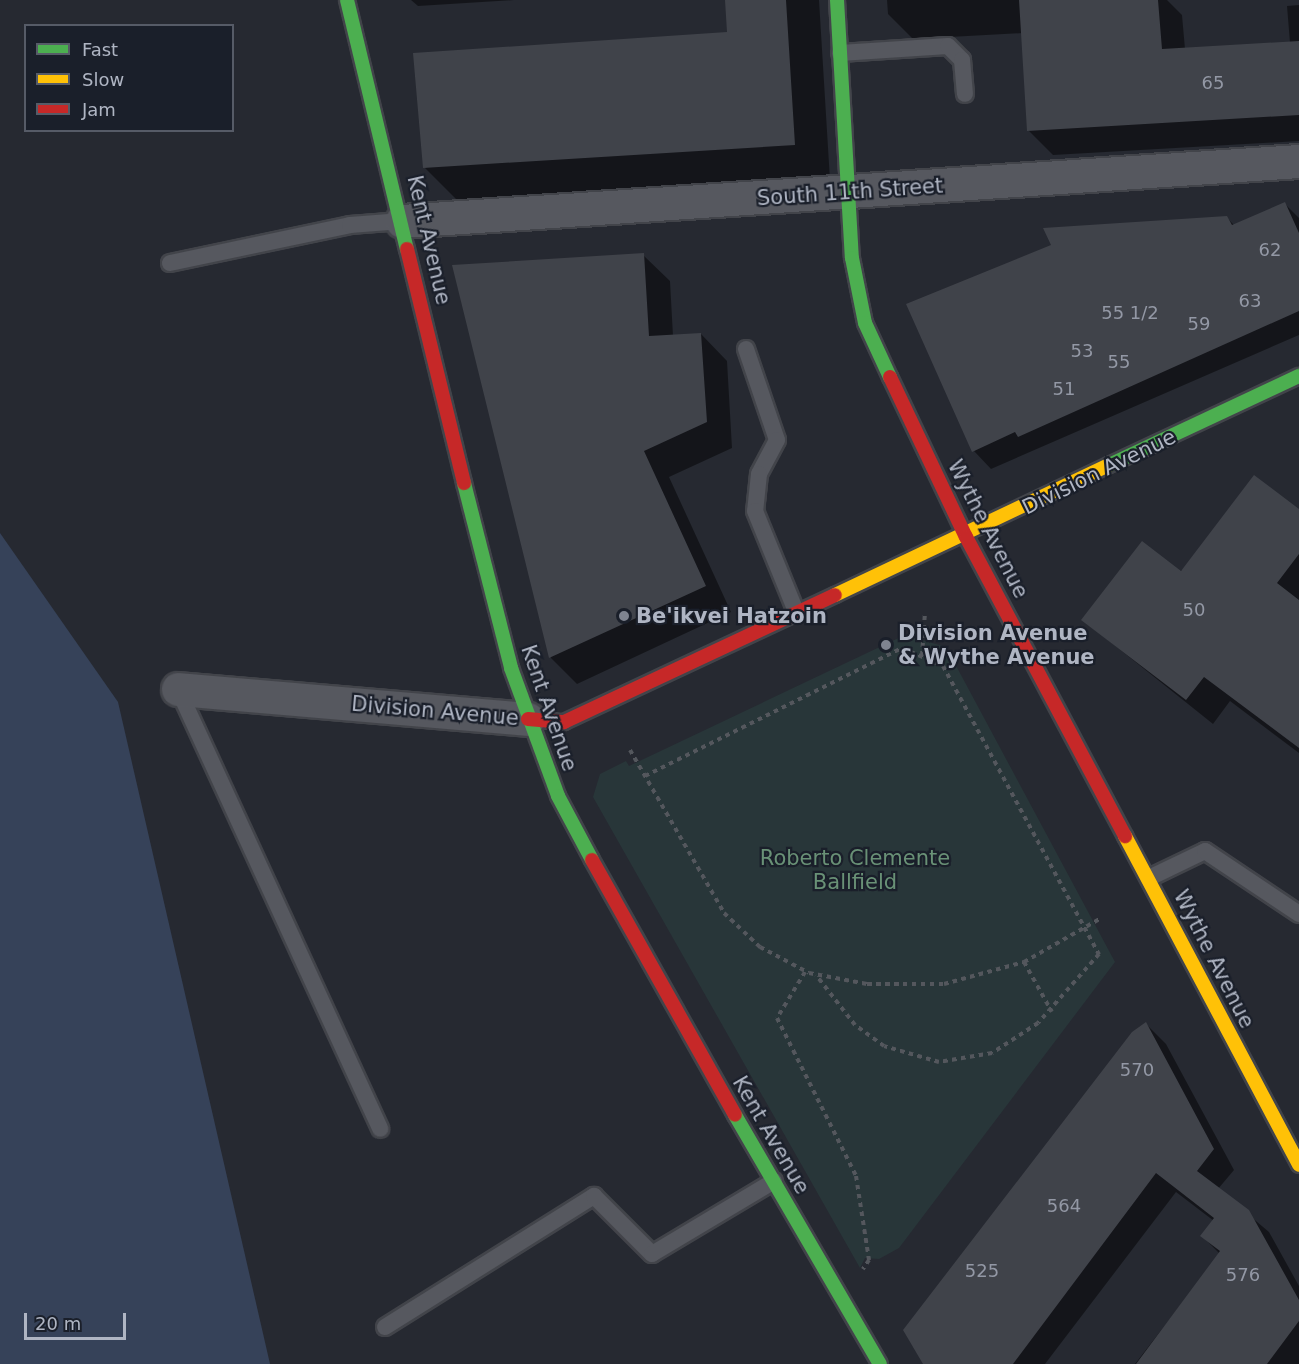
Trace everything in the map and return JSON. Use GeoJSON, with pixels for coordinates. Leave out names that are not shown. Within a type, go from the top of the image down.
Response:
{"type":"FeatureCollection","features":[{"type":"Feature","properties":{"kind":"main road","name":"Kent Avenue"},"geometry":{"type":"LineString","coordinates":[[347,0],[486,574],[528,719],[566,816],[880,1364]]}},
{"type":"Feature","properties":{"kind":"main road","name":"Wythe Avenue"},"geometry":{"type":"LineString","coordinates":[[837,0],[848,192],[858,304],[966,537],[1149,878],[1299,1165]]}},
{"type":"Feature","properties":{"kind":"main road","name":"Division Avenue"},"geometry":{"type":"LineString","coordinates":[[528,719],[564,722],[966,537],[1299,376]]}},
{"type":"Feature","properties":{"kind":"street","name":"South 11th Street"},"geometry":{"type":"LineString","coordinates":[[402,221],[1299,161]]}},
{"type":"Feature","properties":{"kind":"street","name":"Division Avenue"},"geometry":{"type":"LineString","coordinates":[[178,689],[528,719]]}},
{"type":"Feature","properties":{"kind":"lane"},"geometry":{"type":"LineString","coordinates":[[840,53],[948,46],[962,60],[965,94]]}},
{"type":"Feature","properties":{"kind":"lane"},"geometry":{"type":"LineString","coordinates":[[170,263],[350,225],[402,221]]}},
{"type":"Feature","properties":{"kind":"lane"},"geometry":{"type":"LineString","coordinates":[[746,349],[777,440],[759,474],[755,511],[797,614]]}},
{"type":"Feature","properties":{"kind":"lane"},"geometry":{"type":"LineString","coordinates":[[178,689],[380,1129]]}},
{"type":"Feature","properties":{"kind":"lane"},"geometry":{"type":"LineString","coordinates":[[1149,878],[1205,851],[1299,914]]}},
{"type":"Feature","properties":{"kind":"lane"},"geometry":{"type":"LineString","coordinates":[[385,1327],[594,1196],[652,1254],[774,1181]]}},
{"type":"Feature","properties":{"kind":"path"},"geometry":{"type":"LineString","coordinates":[[922,656],[925,612]]}},
{"type":"Feature","properties":{"kind":"path"},"geometry":{"type":"LineString","coordinates":[[645,776],[902,648],[943,666],[1087,927],[1099,954],[1052,1012],[992,1053],[929,1061],[884,1046],[855,1025],[816,975]]}},
{"type":"Feature","properties":{"kind":"path"},"geometry":{"type":"LineString","coordinates":[[630,750],[724,913],[760,947],[805,972],[867,984],[944,984],[1024,962],[1101,918]]}},
{"type":"Feature","properties":{"kind":"path"},"geometry":{"type":"LineString","coordinates":[[1024,962],[1052,1012]]}},
{"type":"Feature","properties":{"kind":"path"},"geometry":{"type":"LineString","coordinates":[[805,972],[777,1018],[856,1176],[869,1260],[860,1275]]}},
{"type":"Feature","properties":{"kind":"green space","name":"Roberto Clemente Ballfield"},"geometry":{"type":"Polygon","coordinates":[[[905,635],[946,647],[1115,962],[899,1248],[879,1259],[865,1258],[860,1268],[593,797],[600,774],[626,761],[629,766],[905,635]]]}},
{"type":"Feature","properties":{"kind":"water"},"geometry":{"type":"Polygon","coordinates":[[[0,533],[118,702],[270,1364],[0,1364],[0,533]]]}},
{"type":"Feature","properties":{"kind":"building"},"geometry":{"type":"Polygon","coordinates":[[[725,0],[786,0],[795,145],[423,168],[413,53],[727,32],[725,0]]]}},
{"type":"Feature","properties":{"kind":"building"},"geometry":{"type":"Polygon","coordinates":[[[1019,0],[1158,0],[1162,49],[1299,41],[1299,115],[1027,131],[1019,0]]]}},
{"type":"Feature","properties":{"kind":"building"},"geometry":{"type":"Polygon","coordinates":[[[1285,202],[1299,233],[1299,311],[1018,437],[1015,432],[972,452],[906,304],[1051,245],[1043,228],[1227,216],[1232,225],[1285,202]]]}},
{"type":"Feature","properties":{"kind":"building"},"geometry":{"type":"Polygon","coordinates":[[[644,253],[649,336],[701,333],[707,422],[644,451],[706,586],[549,658],[452,265],[644,253]]]}},
{"type":"Feature","properties":{"kind":"building"},"geometry":{"type":"Polygon","coordinates":[[[1254,475],[1299,509],[1299,554],[1277,583],[1299,600],[1299,748],[1204,677],[1186,700],[1081,620],[1142,541],[1181,571],[1254,475]]]}},
{"type":"Feature","properties":{"kind":"building"},"geometry":{"type":"Polygon","coordinates":[[[1146,1022],[1214,1149],[1197,1171],[1249,1210],[1299,1300],[1299,1321],[1267,1364],[1136,1364],[1220,1251],[1200,1236],[1214,1218],[1156,1173],[1013,1364],[923,1364],[903,1330],[1132,1032],[1146,1022]]]}},
{"type":"Feature","properties":{"kind":"traffic: fast"},"geometry":{"type":"LineString","coordinates":[[347,0],[407,249]]}},
{"type":"Feature","properties":{"kind":"traffic: fast"},"geometry":{"type":"LineString","coordinates":[[837,0],[852,258],[865,323],[890,377]]}},
{"type":"Feature","properties":{"kind":"traffic: fast"},"geometry":{"type":"LineString","coordinates":[[1109,465],[1299,376]]}},
{"type":"Feature","properties":{"kind":"traffic: fast"},"geometry":{"type":"LineString","coordinates":[[464,483],[511,668],[558,796],[592,860]]}},
{"type":"Feature","properties":{"kind":"traffic: fast"},"geometry":{"type":"LineString","coordinates":[[735,1115],[880,1364]]}},
{"type":"Feature","properties":{"kind":"traffic: slow"},"geometry":{"type":"LineString","coordinates":[[835,595],[1109,465]]}},
{"type":"Feature","properties":{"kind":"traffic: slow"},"geometry":{"type":"LineString","coordinates":[[1125,836],[1299,1165]]}},
{"type":"Feature","properties":{"kind":"traffic: jam"},"geometry":{"type":"LineString","coordinates":[[407,249],[464,483]]}},
{"type":"Feature","properties":{"kind":"traffic: jam"},"geometry":{"type":"LineString","coordinates":[[890,377],[966,537],[1125,836]]}},
{"type":"Feature","properties":{"kind":"traffic: jam"},"geometry":{"type":"LineString","coordinates":[[528,719],[564,722],[835,595]]}},
{"type":"Feature","properties":{"kind":"traffic: jam"},"geometry":{"type":"LineString","coordinates":[[592,860],[735,1115]]}},
{"type":"Feature","properties":{"kind":"place","name":"Be'ikvei Hatzoin"},"geometry":{"type":"Point","coordinates":[624,616]}},
{"type":"Feature","properties":{"kind":"place","name":"Division Avenue & Wythe Avenue"},"geometry":{"type":"Point","coordinates":[886,645]}}]}
